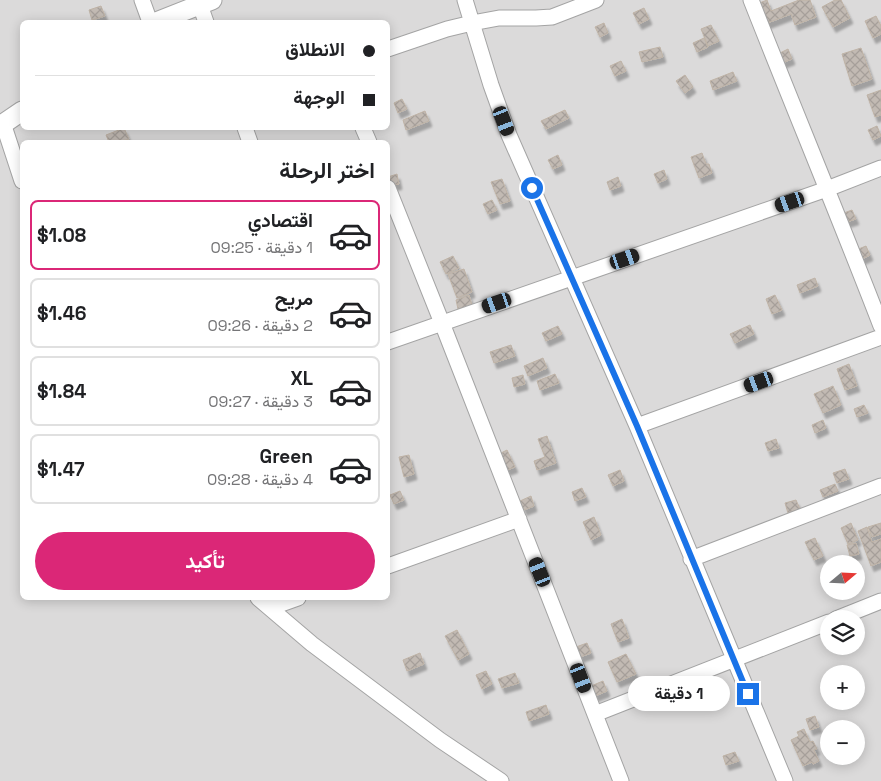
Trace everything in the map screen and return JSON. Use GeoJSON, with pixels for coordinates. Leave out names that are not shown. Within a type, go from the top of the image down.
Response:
{"type":"FeatureCollection","features":[{"type":"Feature","properties":{"kind":"street"},"geometry":{"type":"LineString","coordinates":[[142,0],[149,20]]}},
{"type":"Feature","properties":{"kind":"street"},"geometry":{"type":"LineString","coordinates":[[465,0],[491,85],[509,135],[570,278],[637,426],[785,781]]}},
{"type":"Feature","properties":{"kind":"street"},"geometry":{"type":"LineString","coordinates":[[390,48],[447,29],[472,23],[499,18],[552,17],[596,0]]}},
{"type":"Feature","properties":{"kind":"street"},"geometry":{"type":"LineString","coordinates":[[751,0],[881,326]]}},
{"type":"Feature","properties":{"kind":"street"},"geometry":{"type":"LineString","coordinates":[[161,20],[206,2],[206,20]]}},
{"type":"Feature","properties":{"kind":"street"},"geometry":{"type":"LineString","coordinates":[[20,111],[2,124],[20,175]]}},
{"type":"Feature","properties":{"kind":"street"},"geometry":{"type":"LineString","coordinates":[[390,341],[881,168]]}},
{"type":"Feature","properties":{"kind":"street"},"geometry":{"type":"LineString","coordinates":[[390,193],[621,781]]}},
{"type":"Feature","properties":{"kind":"street"},"geometry":{"type":"LineString","coordinates":[[637,426],[881,337]]}},
{"type":"Feature","properties":{"kind":"street"},"geometry":{"type":"LineString","coordinates":[[691,559],[881,486]]}},
{"type":"Feature","properties":{"kind":"street"},"geometry":{"type":"LineString","coordinates":[[390,565],[519,519]]}},
{"type":"Feature","properties":{"kind":"street"},"geometry":{"type":"LineString","coordinates":[[260,600],[312,644],[440,740],[501,781]]}},
{"type":"Feature","properties":{"kind":"street"},"geometry":{"type":"LineString","coordinates":[[270,608],[292,600]]}},
{"type":"Feature","properties":{"kind":"street"},"geometry":{"type":"LineString","coordinates":[[858,610],[881,601]]}},
{"type":"Feature","properties":{"kind":"street"},"geometry":{"type":"LineString","coordinates":[[595,714],[820,626]]}},
{"type":"Feature","properties":{"kind":"shaded area"},"geometry":{"type":"Polygon","coordinates":[[[0,0],[881,0],[881,781],[0,781],[0,0]]]}},
{"type":"Feature","properties":{"kind":"building"},"geometry":{"type":"Polygon","coordinates":[[[767,0],[771,11],[799,0],[810,0],[816,17],[795,25],[791,14],[765,24],[757,4],[767,0]]]}},
{"type":"Feature","properties":{"kind":"building"},"geometry":{"type":"Polygon","coordinates":[[[835,0],[841,0],[850,18],[833,27],[822,7],[835,0]]]}},
{"type":"Feature","properties":{"kind":"building"},"geometry":{"type":"Polygon","coordinates":[[[101,6],[105,16],[92,20],[89,10],[101,6]]]}},
{"type":"Feature","properties":{"kind":"building"},"geometry":{"type":"Polygon","coordinates":[[[644,8],[649,19],[639,24],[633,13],[644,8]]]}},
{"type":"Feature","properties":{"kind":"building"},"geometry":{"type":"Polygon","coordinates":[[[876,16],[881,26],[881,34],[873,38],[865,21],[876,16]]]}},
{"type":"Feature","properties":{"kind":"building"},"geometry":{"type":"Polygon","coordinates":[[[604,23],[608,33],[600,37],[595,27],[604,23]]]}},
{"type":"Feature","properties":{"kind":"building"},"geometry":{"type":"Polygon","coordinates":[[[711,25],[719,41],[708,46],[701,29],[711,25]]]}},
{"type":"Feature","properties":{"kind":"building"},"geometry":{"type":"Polygon","coordinates":[[[704,38],[708,47],[697,52],[693,43],[704,38]]]}},
{"type":"Feature","properties":{"kind":"building"},"geometry":{"type":"Polygon","coordinates":[[[660,47],[663,57],[642,62],[639,52],[660,47]]]}},
{"type":"Feature","properties":{"kind":"building"},"geometry":{"type":"Polygon","coordinates":[[[861,48],[872,79],[852,86],[842,54],[861,48]]]}},
{"type":"Feature","properties":{"kind":"building"},"geometry":{"type":"Polygon","coordinates":[[[788,49],[792,59],[782,63],[778,54],[788,49]]]}},
{"type":"Feature","properties":{"kind":"building"},"geometry":{"type":"Polygon","coordinates":[[[621,61],[626,71],[615,76],[610,66],[621,61]]]}},
{"type":"Feature","properties":{"kind":"building"},"geometry":{"type":"Polygon","coordinates":[[[733,72],[737,81],[713,90],[710,81],[733,72]]]}},
{"type":"Feature","properties":{"kind":"building"},"geometry":{"type":"Polygon","coordinates":[[[685,75],[693,87],[685,93],[676,81],[685,75]]]}},
{"type":"Feature","properties":{"kind":"building"},"geometry":{"type":"Polygon","coordinates":[[[881,90],[881,115],[875,117],[867,95],[881,90]]]}},
{"type":"Feature","properties":{"kind":"building"},"geometry":{"type":"Polygon","coordinates":[[[402,99],[407,109],[398,113],[394,103],[402,99]]]}},
{"type":"Feature","properties":{"kind":"building"},"geometry":{"type":"Polygon","coordinates":[[[565,110],[569,118],[546,129],[541,121],[565,110]]]}},
{"type":"Feature","properties":{"kind":"building"},"geometry":{"type":"Polygon","coordinates":[[[425,111],[429,121],[406,130],[403,120],[425,111]]]}},
{"type":"Feature","properties":{"kind":"building"},"geometry":{"type":"Polygon","coordinates":[[[877,126],[881,136],[873,140],[868,130],[877,126]]]}},
{"type":"Feature","properties":{"kind":"building"},"geometry":{"type":"Polygon","coordinates":[[[119,130],[125,130],[129,139],[108,140],[106,135],[119,130]]]}},
{"type":"Feature","properties":{"kind":"building"},"geometry":{"type":"Polygon","coordinates":[[[702,153],[712,173],[699,178],[691,157],[702,153]]]}},
{"type":"Feature","properties":{"kind":"building"},"geometry":{"type":"Polygon","coordinates":[[[558,155],[562,165],[553,169],[548,160],[558,155]]]}},
{"type":"Feature","properties":{"kind":"building"},"geometry":{"type":"Polygon","coordinates":[[[664,170],[667,179],[658,183],[654,174],[664,170]]]}},
{"type":"Feature","properties":{"kind":"building"},"geometry":{"type":"Polygon","coordinates":[[[397,174],[399,184],[390,186],[390,176],[397,174]]]}},
{"type":"Feature","properties":{"kind":"building"},"geometry":{"type":"Polygon","coordinates":[[[618,177],[621,186],[610,190],[607,182],[618,177]]]}},
{"type":"Feature","properties":{"kind":"building"},"geometry":{"type":"Polygon","coordinates":[[[502,179],[510,201],[500,204],[491,182],[502,179]]]}},
{"type":"Feature","properties":{"kind":"building"},"geometry":{"type":"Polygon","coordinates":[[[492,200],[497,210],[488,214],[483,204],[492,200]]]}},
{"type":"Feature","properties":{"kind":"building"},"geometry":{"type":"Polygon","coordinates":[[[852,210],[856,219],[844,223],[841,214],[852,210]]]}},
{"type":"Feature","properties":{"kind":"building"},"geometry":{"type":"Polygon","coordinates":[[[866,246],[870,255],[860,260],[856,250],[866,246]]]}},
{"type":"Feature","properties":{"kind":"building"},"geometry":{"type":"Polygon","coordinates":[[[453,256],[459,268],[446,274],[440,262],[453,256]]]}},
{"type":"Feature","properties":{"kind":"building"},"geometry":{"type":"Polygon","coordinates":[[[464,269],[472,292],[457,298],[448,274],[464,269]]]}},
{"type":"Feature","properties":{"kind":"building"},"geometry":{"type":"Polygon","coordinates":[[[815,278],[818,286],[800,293],[797,285],[815,278]]]}},
{"type":"Feature","properties":{"kind":"building"},"geometry":{"type":"Polygon","coordinates":[[[469,295],[472,305],[458,309],[456,300],[469,295]]]}},
{"type":"Feature","properties":{"kind":"building"},"geometry":{"type":"Polygon","coordinates":[[[775,295],[782,310],[772,314],[766,299],[775,295]]]}},
{"type":"Feature","properties":{"kind":"building"},"geometry":{"type":"Polygon","coordinates":[[[750,325],[754,334],[735,343],[730,334],[750,325]]]}},
{"type":"Feature","properties":{"kind":"building"},"geometry":{"type":"Polygon","coordinates":[[[558,326],[562,334],[546,341],[542,333],[558,326]]]}},
{"type":"Feature","properties":{"kind":"building"},"geometry":{"type":"Polygon","coordinates":[[[511,345],[515,356],[494,363],[490,352],[511,345]]]}},
{"type":"Feature","properties":{"kind":"building"},"geometry":{"type":"Polygon","coordinates":[[[543,358],[547,368],[528,376],[524,366],[543,358]]]}},
{"type":"Feature","properties":{"kind":"building"},"geometry":{"type":"Polygon","coordinates":[[[849,364],[857,386],[845,390],[837,369],[849,364]]]}},
{"type":"Feature","properties":{"kind":"building"},"geometry":{"type":"Polygon","coordinates":[[[555,374],[559,383],[540,390],[537,381],[555,374]]]}},
{"type":"Feature","properties":{"kind":"building"},"geometry":{"type":"Polygon","coordinates":[[[523,375],[525,384],[514,387],[512,378],[523,375]]]}},
{"type":"Feature","properties":{"kind":"building"},"geometry":{"type":"Polygon","coordinates":[[[833,386],[841,405],[823,413],[814,394],[833,386]]]}},
{"type":"Feature","properties":{"kind":"building"},"geometry":{"type":"Polygon","coordinates":[[[864,405],[868,413],[857,417],[854,409],[864,405]]]}},
{"type":"Feature","properties":{"kind":"building"},"geometry":{"type":"Polygon","coordinates":[[[823,420],[826,428],[815,433],[812,425],[823,420]]]}},
{"type":"Feature","properties":{"kind":"building"},"geometry":{"type":"Polygon","coordinates":[[[547,436],[556,463],[537,470],[534,461],[545,457],[538,439],[547,436]]]}},
{"type":"Feature","properties":{"kind":"building"},"geometry":{"type":"Polygon","coordinates":[[[776,439],[779,448],[768,451],[765,443],[776,439]]]}},
{"type":"Feature","properties":{"kind":"building"},"geometry":{"type":"Polygon","coordinates":[[[507,450],[515,467],[507,470],[499,454],[507,450]]]}},
{"type":"Feature","properties":{"kind":"building"},"geometry":{"type":"Polygon","coordinates":[[[409,455],[414,474],[404,477],[399,457],[409,455]]]}},
{"type":"Feature","properties":{"kind":"building"},"geometry":{"type":"Polygon","coordinates":[[[845,469],[849,479],[837,483],[833,473],[845,469]]]}},
{"type":"Feature","properties":{"kind":"building"},"geometry":{"type":"Polygon","coordinates":[[[620,470],[624,481],[613,486],[608,475],[620,470]]]}},
{"type":"Feature","properties":{"kind":"building"},"geometry":{"type":"Polygon","coordinates":[[[835,484],[838,491],[823,497],[820,490],[835,484]]]}},
{"type":"Feature","properties":{"kind":"building"},"geometry":{"type":"Polygon","coordinates":[[[582,488],[586,497],[575,501],[572,492],[582,488]]]}},
{"type":"Feature","properties":{"kind":"building"},"geometry":{"type":"Polygon","coordinates":[[[400,491],[404,500],[394,504],[390,495],[400,491]]]}},
{"type":"Feature","properties":{"kind":"building"},"geometry":{"type":"Polygon","coordinates":[[[531,496],[534,506],[524,510],[520,501],[531,496]]]}},
{"type":"Feature","properties":{"kind":"building"},"geometry":{"type":"Polygon","coordinates":[[[796,500],[800,509],[788,513],[785,503],[796,500]]]}},
{"type":"Feature","properties":{"kind":"building"},"geometry":{"type":"Polygon","coordinates":[[[594,517],[601,535],[591,540],[583,522],[594,517]]]}},
{"type":"Feature","properties":{"kind":"building"},"geometry":{"type":"Polygon","coordinates":[[[851,523],[858,540],[848,544],[841,528],[851,523]]]}},
{"type":"Feature","properties":{"kind":"building"},"geometry":{"type":"Polygon","coordinates":[[[881,523],[881,534],[872,537],[868,527],[881,523]]]}},
{"type":"Feature","properties":{"kind":"building"},"geometry":{"type":"Polygon","coordinates":[[[867,527],[872,542],[881,539],[881,562],[871,566],[858,531],[867,527]]]}},
{"type":"Feature","properties":{"kind":"building"},"geometry":{"type":"Polygon","coordinates":[[[815,538],[823,555],[814,560],[805,542],[815,538]]]}},
{"type":"Feature","properties":{"kind":"building"},"geometry":{"type":"Polygon","coordinates":[[[856,543],[859,554],[850,555],[847,545],[856,543]]]}},
{"type":"Feature","properties":{"kind":"building"},"geometry":{"type":"Polygon","coordinates":[[[622,619],[629,638],[618,642],[611,624],[622,619]]]}},
{"type":"Feature","properties":{"kind":"building"},"geometry":{"type":"Polygon","coordinates":[[[457,630],[469,654],[458,660],[445,636],[457,630]]]}},
{"type":"Feature","properties":{"kind":"building"},"geometry":{"type":"Polygon","coordinates":[[[587,643],[591,653],[580,657],[576,647],[587,643]]]}},
{"type":"Feature","properties":{"kind":"building"},"geometry":{"type":"Polygon","coordinates":[[[420,653],[424,664],[407,671],[403,660],[420,653]]]}},
{"type":"Feature","properties":{"kind":"building"},"geometry":{"type":"Polygon","coordinates":[[[626,654],[636,674],[617,682],[608,662],[626,654]]]}},
{"type":"Feature","properties":{"kind":"building"},"geometry":{"type":"Polygon","coordinates":[[[486,671],[492,684],[482,689],[476,675],[486,671]]]}},
{"type":"Feature","properties":{"kind":"building"},"geometry":{"type":"Polygon","coordinates":[[[515,673],[519,683],[502,688],[498,679],[515,673]]]}},
{"type":"Feature","properties":{"kind":"building"},"geometry":{"type":"Polygon","coordinates":[[[603,681],[607,691],[595,696],[591,686],[603,681]]]}},
{"type":"Feature","properties":{"kind":"building"},"geometry":{"type":"Polygon","coordinates":[[[546,705],[549,714],[529,721],[526,712],[546,705]]]}},
{"type":"Feature","properties":{"kind":"building"},"geometry":{"type":"Polygon","coordinates":[[[815,716],[819,727],[810,730],[806,719],[815,716]]]}},
{"type":"Feature","properties":{"kind":"building"},"geometry":{"type":"Polygon","coordinates":[[[804,729],[810,742],[813,741],[817,749],[814,750],[819,761],[803,766],[791,740],[799,736],[797,732],[804,729]]]}},
{"type":"Feature","properties":{"kind":"building"},"geometry":{"type":"Polygon","coordinates":[[[735,752],[739,761],[726,765],[723,756],[735,752]]]}},
{"type":"Feature","properties":{"kind":"route"},"geometry":{"type":"LineString","coordinates":[[532,188],[570,278],[637,426],[748,694]]}}]}
